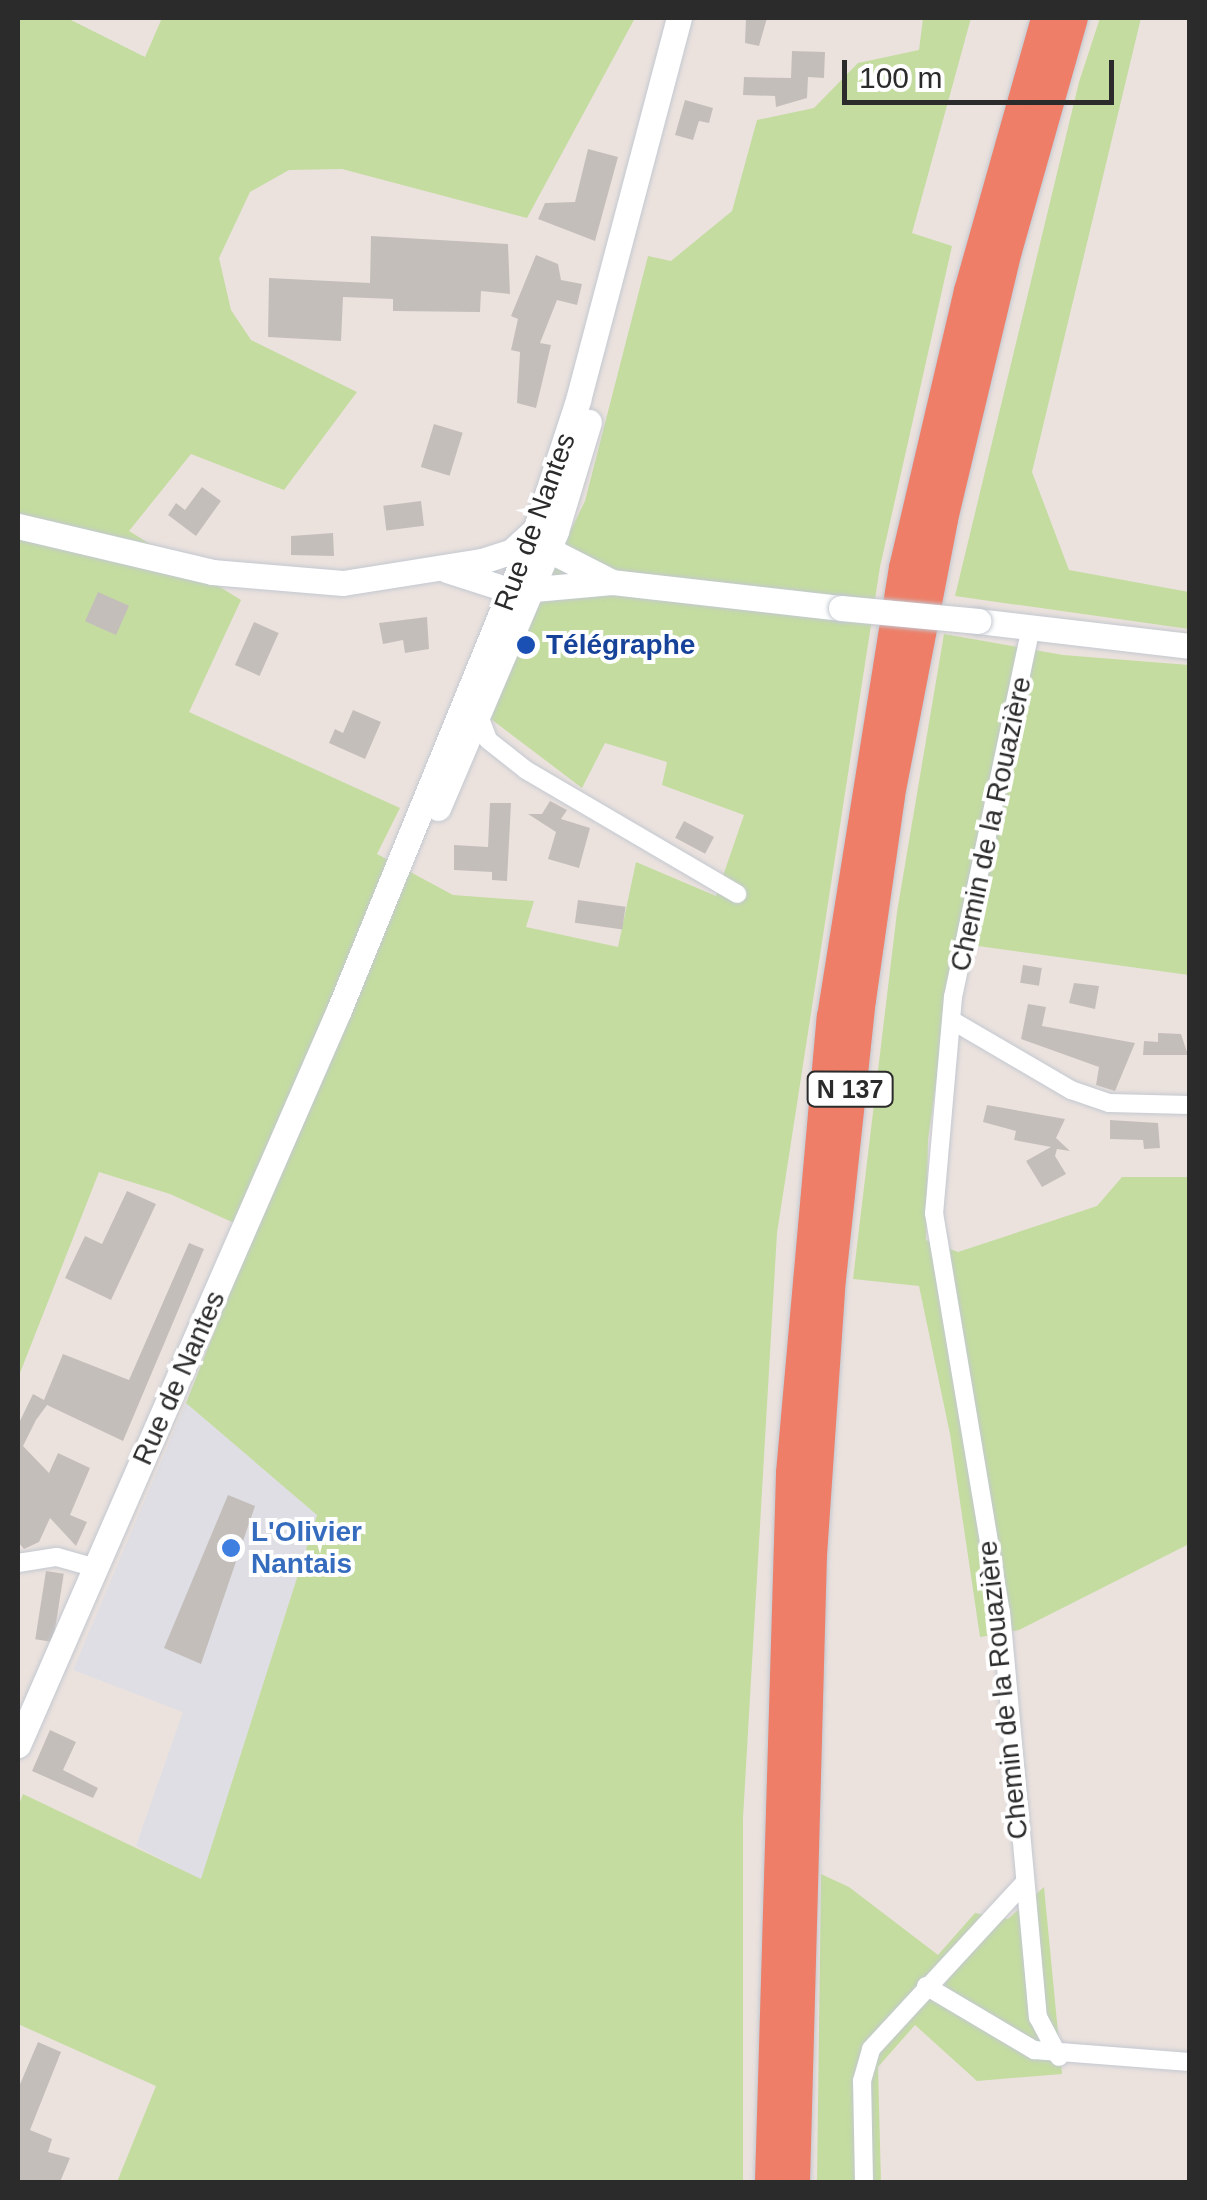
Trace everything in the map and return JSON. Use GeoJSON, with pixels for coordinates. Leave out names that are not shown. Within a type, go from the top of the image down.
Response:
{"type":"FeatureCollection","features":[{"type":"Feature","properties":{"kind":"highway","name":"N 137"},"geometry":{"type":"LineString","coordinates":[[770,2182],[791,1473],[834,1000],[904,568],[969,291],[1046,18]]}},
{"type":"Feature","properties":{"kind":"highway","name":"N 137"},"geometry":{"type":"LineString","coordinates":[[795,2182],[812,1555],[830,1278],[860,1000],[890,795],[943,520],[1007,251],[1073,18]]}},
{"type":"Feature","properties":{"kind":"main road","name":"Rue de Nantes"},"geometry":{"type":"LineString","coordinates":[[533,563],[679,18]]}},
{"type":"Feature","properties":{"kind":"main road"},"geometry":{"type":"LineString","coordinates":[[471,740],[618,303],[649,141]]}},
{"type":"Feature","properties":{"kind":"main road"},"geometry":{"type":"LineString","coordinates":[[18,526],[212,572],[344,584],[533,563],[612,582],[1190,646]]}},
{"type":"Feature","properties":{"kind":"main road"},"geometry":{"type":"LineString","coordinates":[[502,631],[533,563]]}},
{"type":"Feature","properties":{"kind":"main road"},"geometry":{"type":"LineString","coordinates":[[479,571],[533,563],[582,577]]}},
{"type":"Feature","properties":{"kind":"main road"},"geometry":{"type":"LineString","coordinates":[[479,571],[502,631]]}},
{"type":"Feature","properties":{"kind":"main road"},"geometry":{"type":"LineString","coordinates":[[502,631],[582,577]]}},
{"type":"Feature","properties":{"kind":"main road","name":"Rue de Nantes"},"geometry":{"type":"LineString","coordinates":[[471,740],[502,631]]}},
{"type":"Feature","properties":{"kind":"main road","name":"Rue de Nantes"},"geometry":{"type":"LineString","coordinates":[[18,1745],[339,1010],[471,740],[502,631]]}},
{"type":"Feature","properties":{"kind":"street","name":"Chemin de la Rouazière"},"geometry":{"type":"LineString","coordinates":[[1031,628],[953,1020],[934,1213],[1000,1612],[1038,2017],[1058,2056]]}},
{"type":"Feature","properties":{"kind":"street"},"geometry":{"type":"LineString","coordinates":[[471,740],[737,894]]}},
{"type":"Feature","properties":{"kind":"street"},"geometry":{"type":"LineString","coordinates":[[953,1020],[1070,1090],[1109,1103],[1190,1105]]}},
{"type":"Feature","properties":{"kind":"street"},"geometry":{"type":"LineString","coordinates":[[18,1563],[57,1557],[96,1568]]}},
{"type":"Feature","properties":{"kind":"street"},"geometry":{"type":"LineString","coordinates":[[864,2182],[864,2064],[879,2036],[1024,1884]]}},
{"type":"Feature","properties":{"kind":"street"},"geometry":{"type":"LineString","coordinates":[[926,1986],[1006,2038],[1058,2056],[1190,2062]]}},
{"type":"Feature","properties":{"kind":"shaded area"},"geometry":{"type":"Polygon","coordinates":[[[186,1403],[317,1515],[201,1880],[136,1846],[183,1712],[73,1670],[186,1403]]]}},
{"type":"Feature","properties":{"kind":"green space"},"geometry":{"type":"Polygon","coordinates":[[[18,18],[67,18],[145,57],[162,18],[635,18],[527,218],[342,169],[289,170],[250,192],[219,258],[231,310],[251,340],[357,392],[284,490],[191,454],[129,531],[241,600],[189,712],[400,808],[377,854],[453,895],[534,901],[526,927],[618,947],[636,862],[716,896],[744,815],[662,785],[667,762],[605,743],[582,788],[491,719],[524,627],[585,501],[648,256],[671,261],[732,211],[757,120],[814,108],[858,63],[919,50],[923,18],[971,18],[912,233],[952,246],[880,567],[777,1233],[743,1818],[743,2182],[117,2182],[156,2086],[18,2024],[18,1807],[23,1794],[201,1879],[317,1515],[186,1403],[254,1232],[170,1194],[99,1172],[18,1378],[18,18]]]}},
{"type":"Feature","properties":{"kind":"green space"},"geometry":{"type":"Polygon","coordinates":[[[1100,18],[1141,18],[1032,472],[1069,570],[1189,592],[1189,629],[955,596],[1079,82],[1100,18]]]}},
{"type":"Feature","properties":{"kind":"green space"},"geometry":{"type":"Polygon","coordinates":[[[944,634],[1063,655],[1189,665],[1189,975],[956,943],[928,1140],[926,1240],[958,1252],[1097,1206],[1122,1177],[1189,1177],[1189,1544],[1019,1630],[980,1637],[950,1434],[919,1286],[853,1279],[897,912],[944,634]]]}},
{"type":"Feature","properties":{"kind":"green space"},"geometry":{"type":"Polygon","coordinates":[[[821,1874],[849,1887],[938,1955],[975,1913],[1008,1919],[1044,1887],[1062,2074],[977,2081],[915,2025],[878,2067],[881,2182],[817,2182],[821,1874]]]}},
{"type":"Feature","properties":{"kind":"building"},"geometry":{"type":"Polygon","coordinates":[[[746,18],[767,18],[759,46],[745,43],[746,18]]]}},
{"type":"Feature","properties":{"kind":"building"},"geometry":{"type":"Polygon","coordinates":[[[792,51],[825,52],[824,78],[808,77],[807,98],[776,107],[775,96],[743,95],[744,77],[791,78],[792,51]]]}},
{"type":"Feature","properties":{"kind":"building"},"geometry":{"type":"Polygon","coordinates":[[[685,100],[713,108],[709,123],[699,121],[693,140],[675,135],[685,100]]]}},
{"type":"Feature","properties":{"kind":"building"},"geometry":{"type":"Polygon","coordinates":[[[588,149],[618,157],[595,241],[538,219],[545,203],[575,202],[588,149]]]}},
{"type":"Feature","properties":{"kind":"building"},"geometry":{"type":"Polygon","coordinates":[[[371,236],[508,244],[510,294],[481,291],[480,312],[393,311],[393,299],[343,297],[341,341],[268,337],[269,278],[370,283],[371,236]]]}},
{"type":"Feature","properties":{"kind":"building"},"geometry":{"type":"Polygon","coordinates":[[[536,255],[558,264],[561,280],[582,284],[577,305],[557,300],[540,343],[551,345],[536,408],[517,403],[520,352],[511,350],[518,319],[511,316],[536,255]]]}},
{"type":"Feature","properties":{"kind":"building"},"geometry":{"type":"Polygon","coordinates":[[[434,424],[463,433],[450,476],[421,467],[434,424]]]}},
{"type":"Feature","properties":{"kind":"building"},"geometry":{"type":"Polygon","coordinates":[[[202,487],[221,501],[196,536],[168,515],[176,503],[185,510],[202,487]]]}},
{"type":"Feature","properties":{"kind":"building"},"geometry":{"type":"Polygon","coordinates":[[[421,501],[424,526],[386,530],[383,506],[421,501]]]}},
{"type":"Feature","properties":{"kind":"building"},"geometry":{"type":"Polygon","coordinates":[[[333,533],[334,556],[291,555],[291,536],[333,533]]]}},
{"type":"Feature","properties":{"kind":"building"},"geometry":{"type":"Polygon","coordinates":[[[98,592],[129,606],[116,635],[85,621],[98,592]]]}},
{"type":"Feature","properties":{"kind":"building"},"geometry":{"type":"Polygon","coordinates":[[[427,617],[429,649],[405,653],[403,640],[383,644],[379,623],[427,617]]]}},
{"type":"Feature","properties":{"kind":"building"},"geometry":{"type":"Polygon","coordinates":[[[254,622],[279,633],[260,676],[235,665],[254,622]]]}},
{"type":"Feature","properties":{"kind":"building"},"geometry":{"type":"Polygon","coordinates":[[[353,710],[381,722],[365,759],[329,743],[335,729],[343,733],[353,710]]]}},
{"type":"Feature","properties":{"kind":"building"},"geometry":{"type":"Polygon","coordinates":[[[550,801],[567,810],[561,819],[590,828],[579,868],[548,859],[556,832],[528,814],[542,814],[550,801]]]}},
{"type":"Feature","properties":{"kind":"building"},"geometry":{"type":"Polygon","coordinates":[[[490,803],[511,803],[507,881],[492,880],[492,872],[454,870],[454,845],[488,847],[490,803]]]}},
{"type":"Feature","properties":{"kind":"building"},"geometry":{"type":"Polygon","coordinates":[[[684,821],[714,837],[705,854],[675,838],[684,821]]]}},
{"type":"Feature","properties":{"kind":"building"},"geometry":{"type":"Polygon","coordinates":[[[578,900],[626,907],[622,929],[575,923],[578,900]]]}},
{"type":"Feature","properties":{"kind":"building"},"geometry":{"type":"Polygon","coordinates":[[[1023,965],[1042,968],[1039,986],[1020,983],[1023,965]]]}},
{"type":"Feature","properties":{"kind":"building"},"geometry":{"type":"Polygon","coordinates":[[[1074,983],[1099,986],[1095,1009],[1069,1003],[1074,983]]]}},
{"type":"Feature","properties":{"kind":"building"},"geometry":{"type":"Polygon","coordinates":[[[1028,1004],[1046,1007],[1042,1026],[1135,1043],[1115,1091],[1096,1085],[1099,1067],[1021,1039],[1028,1004]]]}},
{"type":"Feature","properties":{"kind":"building"},"geometry":{"type":"Polygon","coordinates":[[[1158,1033],[1181,1034],[1188,1055],[1143,1055],[1144,1041],[1158,1042],[1158,1033]]]}},
{"type":"Feature","properties":{"kind":"building"},"geometry":{"type":"Polygon","coordinates":[[[987,1105],[1065,1119],[1056,1138],[1070,1151],[1057,1149],[1055,1156],[1066,1174],[1042,1187],[1026,1161],[1051,1147],[1014,1140],[1016,1131],[983,1122],[987,1105]]]}},
{"type":"Feature","properties":{"kind":"building"},"geometry":{"type":"Polygon","coordinates":[[[1110,1120],[1158,1123],[1160,1148],[1144,1149],[1143,1140],[1110,1139],[1110,1120]]]}},
{"type":"Feature","properties":{"kind":"building"},"geometry":{"type":"Polygon","coordinates":[[[127,1191],[156,1204],[111,1300],[65,1278],[85,1236],[102,1244],[127,1191]]]}},
{"type":"Feature","properties":{"kind":"building"},"geometry":{"type":"Polygon","coordinates":[[[189,1243],[204,1249],[123,1441],[47,1405],[36,1420],[23,1446],[49,1473],[58,1453],[90,1468],[70,1515],[87,1522],[76,1546],[50,1518],[39,1542],[24,1549],[18,1542],[18,1425],[33,1394],[44,1400],[63,1354],[129,1380],[189,1243]]]}},
{"type":"Feature","properties":{"kind":"building"},"geometry":{"type":"Polygon","coordinates":[[[228,1495],[255,1506],[201,1664],[164,1648],[228,1495]]]}},
{"type":"Feature","properties":{"kind":"building"},"geometry":{"type":"Polygon","coordinates":[[[46,1571],[64,1574],[53,1642],[35,1639],[46,1571]]]}},
{"type":"Feature","properties":{"kind":"building"},"geometry":{"type":"Polygon","coordinates":[[[50,1730],[76,1742],[63,1770],[98,1788],[93,1798],[32,1771],[50,1730]]]}},
{"type":"Feature","properties":{"kind":"building"},"geometry":{"type":"Polygon","coordinates":[[[38,2042],[61,2052],[30,2130],[52,2139],[48,2152],[70,2158],[60,2182],[18,2182],[18,2089],[38,2042]]]}},
{"type":"Feature","properties":{"kind":"place","name":"Télégraphe"},"geometry":{"type":"Point","coordinates":[526,645]}},
{"type":"Feature","properties":{"kind":"place","name":"L'Olivier Nantais"},"geometry":{"type":"Point","coordinates":[231,1548]}}]}
